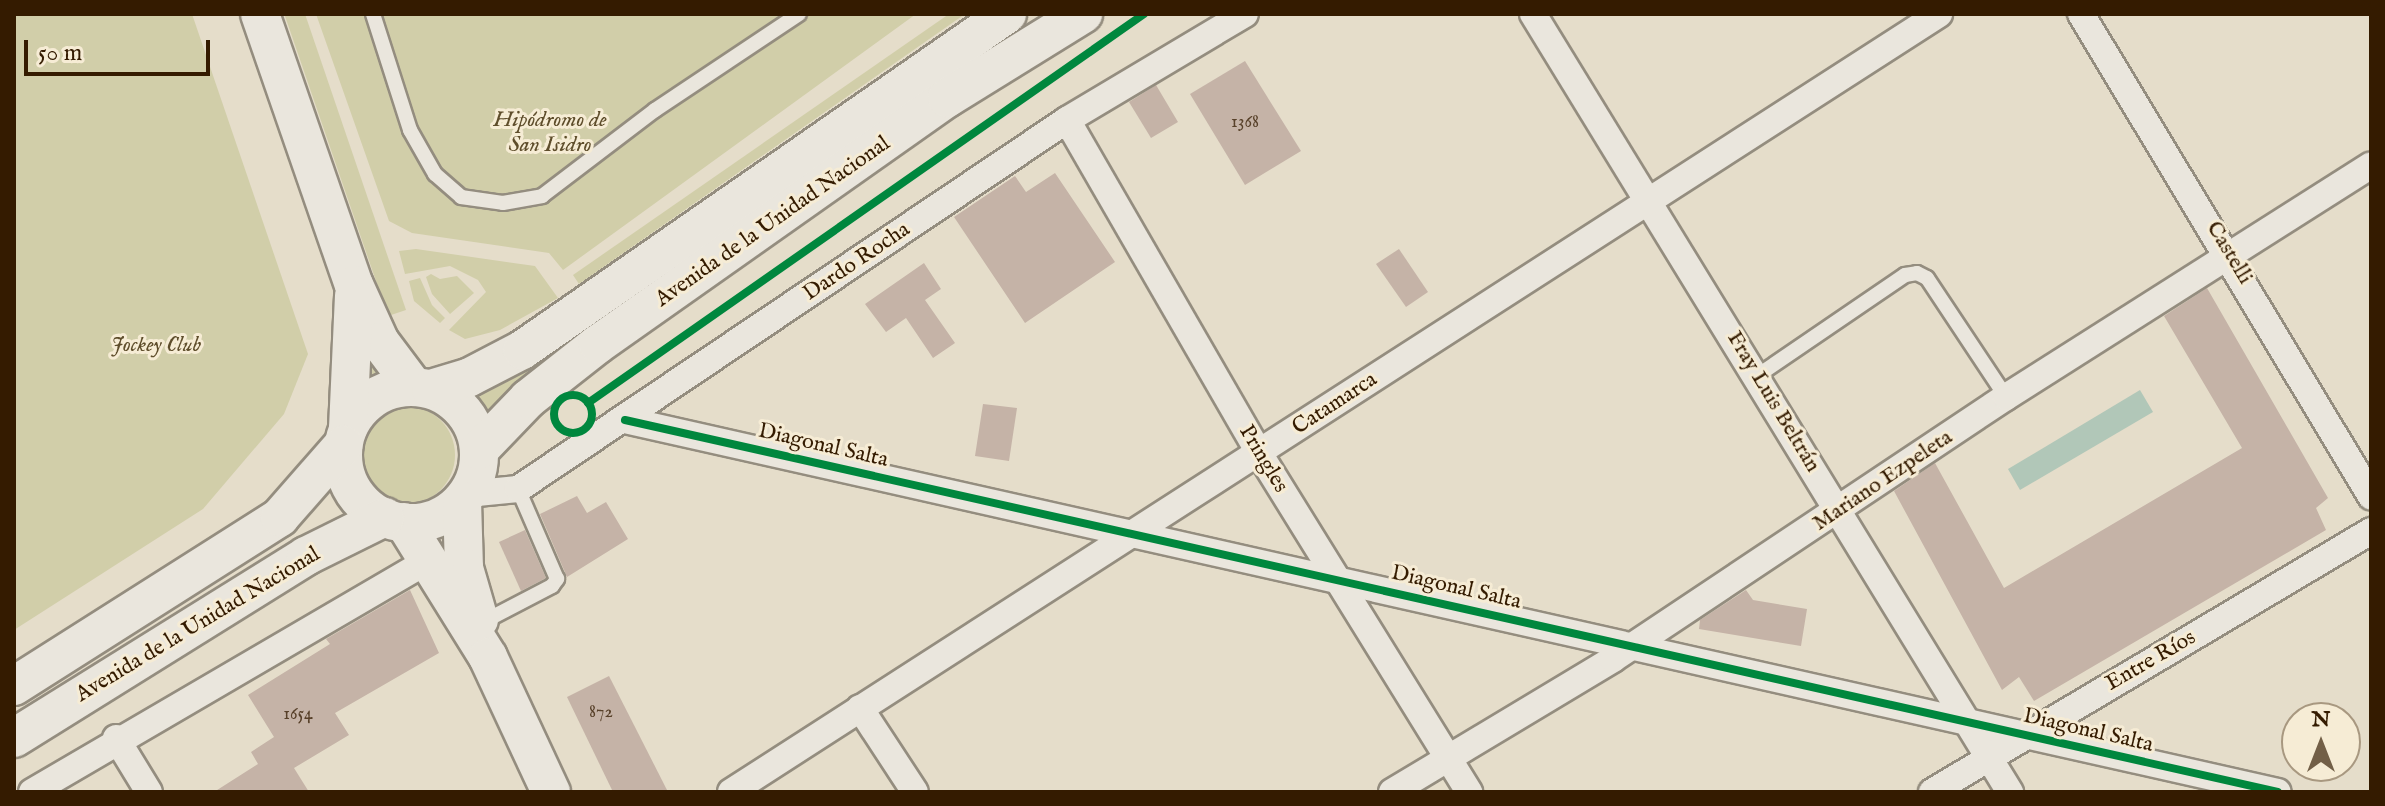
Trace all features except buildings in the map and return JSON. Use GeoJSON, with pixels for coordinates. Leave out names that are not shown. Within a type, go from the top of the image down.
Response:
{"type":"FeatureCollection","features":[{"type":"Feature","properties":{"kind":"main road"},"geometry":{"type":"LineString","coordinates":[[260,14],[354,285],[380,342],[422,388],[462,409],[479,450],[464,497],[464,568],[484,640],[551,792]]}},
{"type":"Feature","properties":{"kind":"main road","name":"Avenida de la Unidad Nacional"},"geometry":{"type":"LineString","coordinates":[[422,388],[468,378],[522,350],[1007,14]]}},
{"type":"Feature","properties":{"kind":"main road","name":"Avenida de la Unidad Nacional"},"geometry":{"type":"LineString","coordinates":[[479,450],[528,399],[598,344],[947,98],[1083,14]]}},
{"type":"Feature","properties":{"kind":"main road"},"geometry":{"type":"LineString","coordinates":[[354,285],[344,469],[353,491],[395,519],[484,640]]}},
{"type":"Feature","properties":{"kind":"main road"},"geometry":{"type":"LineString","coordinates":[[346,437],[373,398],[422,388]]}},
{"type":"Feature","properties":{"kind":"main road","name":"Avenida de la Unidad Nacional"},"geometry":{"type":"LineString","coordinates":[[14,686],[280,517],[346,437]]}},
{"type":"Feature","properties":{"kind":"main road"},"geometry":{"type":"LineString","coordinates":[[395,519],[451,512],[464,497]]}},
{"type":"Feature","properties":{"kind":"main road","name":"Avenida de la Unidad Nacional"},"geometry":{"type":"LineString","coordinates":[[14,738],[306,556],[395,519]]}},
{"type":"Feature","properties":{"kind":"street","name":"Dardo Rocha"},"geometry":{"type":"LineString","coordinates":[[464,497],[518,489],[625,420],[1067,120],[1245,14]]}},
{"type":"Feature","properties":{"kind":"street","name":"Fray Luis Beltrán"},"geometry":{"type":"LineString","coordinates":[[1533,14],[2010,792]]}},
{"type":"Feature","properties":{"kind":"street","name":"Catamarca"},"geometry":{"type":"LineString","coordinates":[[731,792],[1939,14]]}},
{"type":"Feature","properties":{"kind":"street","name":"Castelli"},"geometry":{"type":"LineString","coordinates":[[2081,14],[2231,256],[2371,496]]}},
{"type":"Feature","properties":{"kind":"street","name":"Pringles"},"geometry":{"type":"LineString","coordinates":[[1067,120],[1259,453],[1469,792]]}},
{"type":"Feature","properties":{"kind":"street","name":"Mariano Ezpeleta"},"geometry":{"type":"LineString","coordinates":[[1392,792],[1633,646],[2006,397],[2371,165]]}},
{"type":"Feature","properties":{"kind":"street","name":"Diagonal Salta"},"geometry":{"type":"LineString","coordinates":[[625,420],[2278,792]]}},
{"type":"Feature","properties":{"kind":"street","name":"Entre Ríos"},"geometry":{"type":"LineString","coordinates":[[1932,792],[2371,531]]}},
{"type":"Feature","properties":{"kind":"street"},"geometry":{"type":"LineString","coordinates":[[32,792],[116,738],[426,562]]}},
{"type":"Feature","properties":{"kind":"street"},"geometry":{"type":"LineString","coordinates":[[860,708],[915,792]]}},
{"type":"Feature","properties":{"kind":"street"},"geometry":{"type":"LineString","coordinates":[[116,738],[149,792]]}},
{"type":"Feature","properties":{"kind":"lane"},"geometry":{"type":"LineString","coordinates":[[373,14],[410,130],[435,174],[461,197],[503,203],[553,189],[655,110],[799,14]]}},
{"type":"Feature","properties":{"kind":"lane"},"geometry":{"type":"LineString","coordinates":[[1757,376],[1905,275],[1917,273],[1927,278],[2006,397]]}},
{"type":"Feature","properties":{"kind":"lane"},"geometry":{"type":"LineString","coordinates":[[484,640],[557,579],[518,489]]}},
{"type":"Feature","properties":{"kind":"green space","name":"Jockey Club"},"geometry":{"type":"Polygon","coordinates":[[[14,14],[192,14],[308,354],[284,414],[203,509],[14,630],[14,14]]]}},
{"type":"Feature","properties":{"kind":"green space"},"geometry":{"type":"Polygon","coordinates":[[[305,14],[406,310],[388,316],[285,16],[305,14]]]}},
{"type":"Feature","properties":{"kind":"green space","name":"Hipódromo de San Isidro"},"geometry":{"type":"Polygon","coordinates":[[[316,14],[916,14],[563,270],[549,253],[412,233],[389,221],[316,14]]]}},
{"type":"Feature","properties":{"kind":"green space"},"geometry":{"type":"Polygon","coordinates":[[[949,14],[965,14],[579,284],[573,275],[949,14]]]}},
{"type":"Feature","properties":{"kind":"green space"},"geometry":{"type":"Polygon","coordinates":[[[416,249],[535,266],[558,298],[500,330],[465,339],[449,330],[486,292],[478,280],[450,266],[405,274],[399,251],[416,249]]]}},
{"type":"Feature","properties":{"kind":"green space"},"geometry":{"type":"Polygon","coordinates":[[[431,274],[440,279],[457,276],[474,293],[450,314],[432,294],[426,277],[431,274]]]}},
{"type":"Feature","properties":{"kind":"green space"},"geometry":{"type":"Polygon","coordinates":[[[420,278],[432,305],[445,318],[440,323],[414,301],[409,281],[420,278]]]}},
{"type":"Feature","properties":{"kind":"green space"},"geometry":{"type":"Polygon","coordinates":[[[363,326],[398,376],[360,396],[363,326]]]}},
{"type":"Feature","properties":{"kind":"green space"},"geometry":{"type":"Polygon","coordinates":[[[576,330],[585,342],[488,432],[459,389],[576,330]]]}},
{"type":"Feature","properties":{"kind":"green space"},"geometry":{"type":"Polygon","coordinates":[[[406,406],[425,410],[440,421],[451,436],[455,455],[451,474],[440,489],[425,500],[406,504],[387,500],[372,489],[361,474],[357,455],[361,436],[372,421],[387,410],[406,406]]]}},
{"type":"Feature","properties":{"kind":"shaded area"},"geometry":{"type":"Polygon","coordinates":[[[2140,390],[2153,412],[2020,490],[2008,469],[2140,390]]]}},
{"type":"Feature","properties":{"kind":"cycle path"},"geometry":{"type":"LineString","coordinates":[[588,403],[1144,14]]}},
{"type":"Feature","properties":{"kind":"cycle path"},"geometry":{"type":"LineString","coordinates":[[573,395],[586,401],[592,414],[586,427],[573,433],[560,427],[554,414],[560,401],[573,395]]}},
{"type":"Feature","properties":{"kind":"cycle path"},"geometry":{"type":"LineString","coordinates":[[625,420],[2278,792]]}}]}
